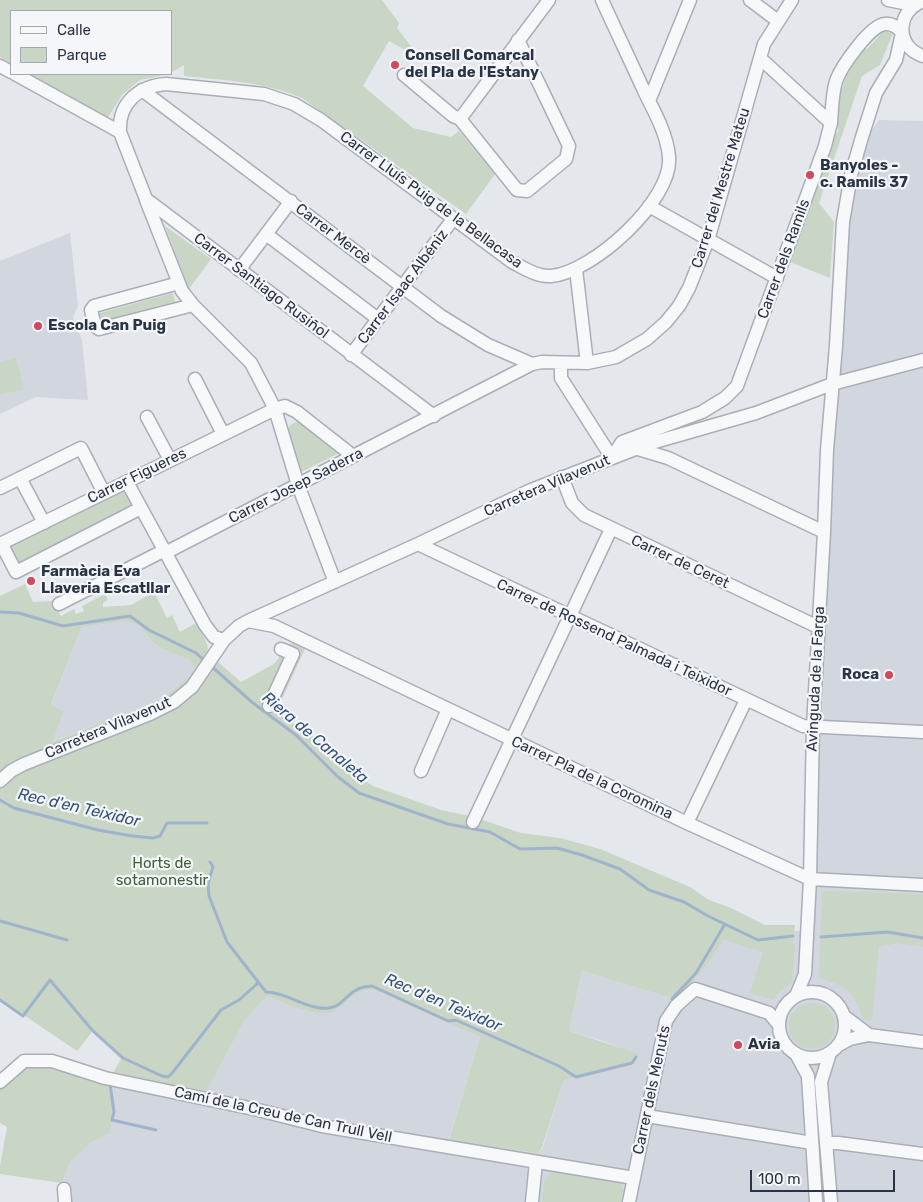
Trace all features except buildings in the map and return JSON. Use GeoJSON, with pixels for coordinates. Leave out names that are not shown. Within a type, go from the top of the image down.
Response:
{"type":"FeatureCollection","features":[{"type":"Feature","properties":{"kind":"street"},"geometry":{"type":"LineString","coordinates":[[460,119],[549,0]]}},
{"type":"Feature","properties":{"kind":"street","name":"Carrer Lluís Puig de la Bellacasa"},"geometry":{"type":"LineString","coordinates":[[142,90],[151,86],[166,84],[264,94],[294,104],[321,120],[512,262],[527,270],[549,276],[576,269],[604,252],[637,221],[667,178],[669,159],[666,140],[602,0]]}},
{"type":"Feature","properties":{"kind":"street"},"geometry":{"type":"LineString","coordinates":[[649,101],[690,0]]}},
{"type":"Feature","properties":{"kind":"street"},"geometry":{"type":"LineString","coordinates":[[750,0],[778,21]]}},
{"type":"Feature","properties":{"kind":"street","name":"Carrer del Mestre Mateu"},"geometry":{"type":"LineString","coordinates":[[532,364],[542,362],[587,364],[616,357],[647,339],[666,322],[689,288],[708,240],[764,44],[792,0]]}},
{"type":"Feature","properties":{"kind":"street"},"geometry":{"type":"LineString","coordinates":[[921,2],[888,0],[908,46],[915,53],[923,57]]}},
{"type":"Feature","properties":{"kind":"street"},"geometry":{"type":"LineString","coordinates":[[832,384],[843,222],[851,175],[876,93],[893,66],[899,52],[902,29],[908,11],[921,2]]}},
{"type":"Feature","properties":{"kind":"street","name":"Carrer dels Ramils"},"geometry":{"type":"LineString","coordinates":[[612,458],[622,442],[702,412],[725,398],[736,386],[826,146],[839,73],[848,59],[876,26],[893,24],[902,29]]}},
{"type":"Feature","properties":{"kind":"street"},"geometry":{"type":"LineString","coordinates":[[404,75],[453,116],[460,119],[517,190],[527,191],[566,159],[569,146],[518,40]]}},
{"type":"Feature","properties":{"kind":"street"},"geometry":{"type":"LineString","coordinates":[[893,66],[923,57]]}},
{"type":"Feature","properties":{"kind":"street"},"geometry":{"type":"LineString","coordinates":[[760,58],[830,123]]}},
{"type":"Feature","properties":{"kind":"street"},"geometry":{"type":"LineString","coordinates":[[17,75],[120,132]]}},
{"type":"Feature","properties":{"kind":"street"},"geometry":{"type":"LineString","coordinates":[[142,90],[128,103],[121,113],[119,121],[120,132],[146,200],[182,291],[193,305],[250,363],[264,388],[274,409],[298,485],[335,582]]}},
{"type":"Feature","properties":{"kind":"street","name":"Carrer Mercè"},"geometry":{"type":"LineString","coordinates":[[142,90],[467,333],[488,345],[532,364]]}},
{"type":"Feature","properties":{"kind":"street","name":"Carrer Santiago Rusiñol"},"geometry":{"type":"LineString","coordinates":[[146,200],[434,416]]}},
{"type":"Feature","properties":{"kind":"street"},"geometry":{"type":"LineString","coordinates":[[239,270],[290,201]]}},
{"type":"Feature","properties":{"kind":"street"},"geometry":{"type":"LineString","coordinates":[[649,206],[777,278]]}},
{"type":"Feature","properties":{"kind":"street","name":"Carrer Isaac Albéniz"},"geometry":{"type":"LineString","coordinates":[[351,355],[454,219]]}},
{"type":"Feature","properties":{"kind":"street"},"geometry":{"type":"LineString","coordinates":[[266,234],[378,319]]}},
{"type":"Feature","properties":{"kind":"street"},"geometry":{"type":"LineString","coordinates":[[576,269],[587,364]]}},
{"type":"Feature","properties":{"kind":"street"},"geometry":{"type":"LineString","coordinates":[[179,284],[94,306],[90,310],[95,326],[99,329],[193,305]]}},
{"type":"Feature","properties":{"kind":"street","name":"Carretera Vilavenut"},"geometry":{"type":"LineString","coordinates":[[0,782],[11,771],[24,764],[166,706],[187,692],[201,675],[224,640],[238,626],[274,608],[335,582],[562,477],[648,444],[756,413],[832,384],[923,360]]}},
{"type":"Feature","properties":{"kind":"street"},"geometry":{"type":"LineString","coordinates":[[561,363],[561,378],[612,458]]}},
{"type":"Feature","properties":{"kind":"street","name":"Carrer Josep Saderra"},"geometry":{"type":"LineString","coordinates":[[59,604],[161,552],[165,553],[532,364]]}},
{"type":"Feature","properties":{"kind":"street"},"geometry":{"type":"LineString","coordinates":[[194,379],[223,434]]}},
{"type":"Feature","properties":{"kind":"street","name":"Avinguda de la Farga"},"geometry":{"type":"LineString","coordinates":[[796,996],[805,974],[810,879],[813,726],[832,384]]}},
{"type":"Feature","properties":{"kind":"street"},"geometry":{"type":"LineString","coordinates":[[264,388],[288,404],[353,456]]}},
{"type":"Feature","properties":{"kind":"street"},"geometry":{"type":"LineString","coordinates":[[274,409],[285,406],[300,415]]}},
{"type":"Feature","properties":{"kind":"street","name":"Carrer Figueres"},"geometry":{"type":"LineString","coordinates":[[1,544],[274,409]]}},
{"type":"Feature","properties":{"kind":"street"},"geometry":{"type":"LineString","coordinates":[[281,430],[288,422],[300,415]]}},
{"type":"Feature","properties":{"kind":"street"},"geometry":{"type":"LineString","coordinates":[[146,417],[170,460]]}},
{"type":"Feature","properties":{"kind":"street"},"geometry":{"type":"LineString","coordinates":[[668,458],[665,449],[666,444],[673,437]]}},
{"type":"Feature","properties":{"kind":"street"},"geometry":{"type":"LineString","coordinates":[[0,488],[81,448],[104,493]]}},
{"type":"Feature","properties":{"kind":"street"},"geometry":{"type":"LineString","coordinates":[[638,449],[668,458],[824,532]]}},
{"type":"Feature","properties":{"kind":"street","name":"Carrer de Ceret"},"geometry":{"type":"LineString","coordinates":[[562,477],[572,503],[584,515],[818,627]]}},
{"type":"Feature","properties":{"kind":"street"},"geometry":{"type":"LineString","coordinates":[[20,478],[44,523]]}},
{"type":"Feature","properties":{"kind":"street"},"geometry":{"type":"LineString","coordinates":[[127,482],[205,625],[214,637],[224,640]]}},
{"type":"Feature","properties":{"kind":"street"},"geometry":{"type":"LineString","coordinates":[[1,544],[16,572],[141,508]]}},
{"type":"Feature","properties":{"kind":"street"},"geometry":{"type":"LineString","coordinates":[[473,822],[611,529]]}},
{"type":"Feature","properties":{"kind":"street","name":"Carrer de Rossend Palmada i Teixidor"},"geometry":{"type":"LineString","coordinates":[[418,544],[803,726],[923,732]]}},
{"type":"Feature","properties":{"kind":"street"},"geometry":{"type":"LineString","coordinates":[[274,608],[271,616],[274,626]]}},
{"type":"Feature","properties":{"kind":"street","name":"Carrer Pla de la Coromina"},"geometry":{"type":"LineString","coordinates":[[248,620],[274,626],[687,823],[810,879],[923,886]]}},
{"type":"Feature","properties":{"kind":"street"},"geometry":{"type":"LineString","coordinates":[[269,706],[293,654],[281,649]]}},
{"type":"Feature","properties":{"kind":"street"},"geometry":{"type":"LineString","coordinates":[[687,823],[746,700]]}},
{"type":"Feature","properties":{"kind":"street"},"geometry":{"type":"LineString","coordinates":[[421,771],[448,709]]}},
{"type":"Feature","properties":{"kind":"street","name":"Avinguda de la Farga"},"geometry":{"type":"LineString","coordinates":[[805,974],[814,992]]}},
{"type":"Feature","properties":{"kind":"street","name":"Carrer dels Menuts"},"geometry":{"type":"LineString","coordinates":[[629,1202],[666,1021],[676,1006],[695,989],[769,1013]]}},
{"type":"Feature","properties":{"kind":"street"},"geometry":{"type":"LineString","coordinates":[[816,1202],[808,1076],[796,1054],[782,1039],[780,1025],[783,1009],[796,996],[804,993],[814,992],[824,995],[833,1000],[844,1016],[855,1026],[869,1035]]}},
{"type":"Feature","properties":{"kind":"street"},"geometry":{"type":"LineString","coordinates":[[780,1025],[769,1013],[783,1009]]}},
{"type":"Feature","properties":{"kind":"street"},"geometry":{"type":"LineString","coordinates":[[830,1202],[821,1082],[833,1049],[843,1037],[844,1016]]}},
{"type":"Feature","properties":{"kind":"street"},"geometry":{"type":"LineString","coordinates":[[796,1054],[813,1058],[850,1039],[869,1035],[923,1042]]}},
{"type":"Feature","properties":{"kind":"street","name":"Camí de la Creu de Can Trull Vell"},"geometry":{"type":"LineString","coordinates":[[0,1082],[24,1061],[52,1060],[106,1078],[254,1109],[322,1126],[634,1178]]}},
{"type":"Feature","properties":{"kind":"street"},"geometry":{"type":"LineString","coordinates":[[647,1116],[812,1143]]}},
{"type":"Feature","properties":{"kind":"street"},"geometry":{"type":"LineString","coordinates":[[826,1143],[923,1154]]}},
{"type":"Feature","properties":{"kind":"street"},"geometry":{"type":"LineString","coordinates":[[532,1202],[536,1162]]}},
{"type":"Feature","properties":{"kind":"street"},"geometry":{"type":"LineString","coordinates":[[64,1189],[64,1202]]}},
{"type":"Feature","properties":{"kind":"shaded area"},"geometry":{"type":"Polygon","coordinates":[[[879,120],[923,121],[923,1202],[61,1202],[62,1183],[70,1162],[92,1142],[109,1134],[108,1082],[113,1073],[206,1092],[245,1020],[267,996],[307,1011],[327,1013],[366,988],[480,1037],[449,1139],[538,1153],[542,1150],[564,1080],[635,1064],[640,1055],[569,1031],[582,971],[678,1000],[710,961],[722,940],[738,944],[793,944],[794,931],[807,931],[840,256],[857,152],[879,120]]]}},
{"type":"Feature","properties":{"kind":"shaded area","name":"Escola Can Puig"},"geometry":{"type":"Polygon","coordinates":[[[70,233],[78,306],[73,317],[82,340],[88,400],[36,397],[0,414],[0,261],[70,233]]]}},
{"type":"Feature","properties":{"kind":"shaded area"},"geometry":{"type":"Polygon","coordinates":[[[126,621],[140,626],[153,642],[162,649],[189,660],[198,670],[157,701],[51,742],[64,711],[51,706],[82,627],[126,621]]]}},
{"type":"Feature","properties":{"kind":"green space"},"geometry":{"type":"Polygon","coordinates":[[[0,0],[382,0],[399,23],[397,28],[417,54],[416,56],[389,41],[363,86],[413,128],[451,137],[459,131],[495,174],[466,214],[302,98],[259,85],[184,76],[184,65],[172,72],[172,10],[10,10],[10,63],[0,57],[0,0]]]}},
{"type":"Feature","properties":{"kind":"green space"},"geometry":{"type":"Polygon","coordinates":[[[889,25],[893,33],[880,65],[862,76],[819,203],[834,222],[830,278],[790,262],[833,145],[831,144],[834,135],[838,132],[838,120],[836,119],[844,81],[865,48],[867,49],[889,25]]]}},
{"type":"Feature","properties":{"kind":"green space"},"geometry":{"type":"Polygon","coordinates":[[[31,75],[165,75],[140,80],[122,95],[107,119],[31,75]]]}},
{"type":"Feature","properties":{"kind":"green space"},"geometry":{"type":"Polygon","coordinates":[[[165,226],[211,259],[189,289],[188,287],[165,226]]]}},
{"type":"Feature","properties":{"kind":"green space"},"geometry":{"type":"Polygon","coordinates":[[[173,293],[175,302],[98,323],[96,314],[173,293]]]}},
{"type":"Feature","properties":{"kind":"green space"},"geometry":{"type":"Polygon","coordinates":[[[16,358],[24,389],[0,395],[0,362],[16,358]]]}},
{"type":"Feature","properties":{"kind":"green space"},"geometry":{"type":"Polygon","coordinates":[[[298,421],[341,452],[301,472],[288,430],[290,425],[298,421]]]}},
{"type":"Feature","properties":{"kind":"green space"},"geometry":{"type":"Polygon","coordinates":[[[124,489],[134,508],[20,565],[10,546],[124,489]]]}},
{"type":"Feature","properties":{"kind":"green space","name":"Horts de sotamonestir"},"geometry":{"type":"Polygon","coordinates":[[[25,584],[33,602],[53,601],[61,616],[74,609],[76,614],[84,611],[82,606],[105,594],[108,600],[103,603],[103,607],[131,605],[154,592],[167,618],[172,615],[180,632],[196,623],[204,637],[208,646],[206,656],[198,670],[207,676],[218,662],[241,682],[274,664],[290,644],[293,643],[305,649],[276,712],[308,732],[334,752],[352,772],[373,786],[441,810],[474,817],[521,833],[560,838],[600,849],[690,887],[709,900],[731,908],[765,925],[795,925],[792,982],[778,993],[774,1000],[750,993],[763,952],[723,940],[710,961],[678,1000],[582,971],[569,1031],[640,1054],[635,1064],[564,1080],[541,1150],[538,1153],[449,1140],[480,1037],[374,990],[360,991],[339,1008],[327,1013],[305,1010],[267,996],[245,1020],[206,1092],[113,1073],[121,1059],[92,1032],[77,1051],[0,999],[0,596],[25,584]],[[126,621],[82,627],[51,705],[64,711],[52,742],[157,701],[197,670],[189,660],[162,649],[153,642],[140,626],[126,621]]]}},
{"type":"Feature","properties":{"kind":"green space"},"geometry":{"type":"Polygon","coordinates":[[[822,891],[923,894],[923,947],[898,943],[879,947],[872,1021],[863,1020],[857,1004],[849,992],[838,984],[821,979],[819,976],[822,891]]]}},
{"type":"Feature","properties":{"kind":"green space"},"geometry":{"type":"Polygon","coordinates":[[[812,1003],[825,1007],[831,1013],[835,1026],[831,1039],[825,1045],[812,1049],[799,1045],[793,1039],[789,1026],[793,1013],[799,1007],[812,1003]]]}},
{"type":"Feature","properties":{"kind":"green space"},"geometry":{"type":"Polygon","coordinates":[[[47,1064],[108,1082],[114,1114],[109,1134],[92,1142],[70,1162],[62,1183],[0,1174],[7,1127],[0,1123],[0,1087],[29,1065],[47,1064]]]}},
{"type":"Feature","properties":{"kind":"green space"},"geometry":{"type":"Polygon","coordinates":[[[556,1171],[620,1182],[623,1191],[621,1202],[542,1202],[546,1179],[548,1175],[556,1171]]]}},
{"type":"Feature","properties":{"kind":"waterway","name":"Riera de Canaleta"},"geometry":{"type":"LineString","coordinates":[[0,612],[19,613],[63,626],[130,616],[149,630],[196,653],[206,662]]}},
{"type":"Feature","properties":{"kind":"waterway","name":"Riera de Canaleta"},"geometry":{"type":"LineString","coordinates":[[211,666],[253,703],[296,735],[337,776],[359,793],[448,824],[490,832],[520,849],[557,848],[582,855],[620,869],[649,890],[684,902],[758,940],[793,936]]}},
{"type":"Feature","properties":{"kind":"waterway","name":"Rec d'en Teixidor"},"geometry":{"type":"LineString","coordinates":[[0,800],[14,808],[98,830],[132,836],[153,838],[160,836],[167,823],[207,823]]}},
{"type":"Feature","properties":{"kind":"waterway","name":"Rec d'en Teixidor"},"geometry":{"type":"LineString","coordinates":[[210,862],[213,867],[208,883],[209,896],[227,942],[266,992],[282,995],[314,1007],[329,1008],[340,1003],[357,989],[372,986],[448,1021],[456,1020],[559,1066],[576,1077],[632,1063],[636,1057]]}},
{"type":"Feature","properties":{"kind":"waterway"},"geometry":{"type":"LineString","coordinates":[[0,921],[67,940]]}},
{"type":"Feature","properties":{"kind":"waterway","name":"Rec d'en Teixidor"},"geometry":{"type":"LineString","coordinates":[[672,999],[696,973],[725,924]]}},
{"type":"Feature","properties":{"kind":"waterway","name":"Riera de Canaleta"},"geometry":{"type":"LineString","coordinates":[[821,937],[888,932],[923,938]]}},
{"type":"Feature","properties":{"kind":"waterway"},"geometry":{"type":"LineString","coordinates":[[0,1000],[23,1016],[50,980],[92,1030],[123,1058],[168,1077],[221,1010],[239,1000],[258,983]]}},
{"type":"Feature","properties":{"kind":"waterway"},"geometry":{"type":"LineString","coordinates":[[108,1083],[110,1084],[114,1112],[112,1120],[156,1130]]}},
{"type":"Feature","properties":{"kind":"place","name":"Consell Comarcal del Pla de l'Estany"},"geometry":{"type":"Point","coordinates":[395,65]}},
{"type":"Feature","properties":{"kind":"place","name":"Banyoles - c. Ramils 37"},"geometry":{"type":"Point","coordinates":[810,175]}},
{"type":"Feature","properties":{"kind":"place","name":"Escola Can Puig"},"geometry":{"type":"Point","coordinates":[38,326]}},
{"type":"Feature","properties":{"kind":"place","name":"Farmàcia Eva Llaveria Escatllar"},"geometry":{"type":"Point","coordinates":[31,581]}},
{"type":"Feature","properties":{"kind":"place","name":"Roca"},"geometry":{"type":"Point","coordinates":[889,675]}},
{"type":"Feature","properties":{"kind":"place","name":"Avia"},"geometry":{"type":"Point","coordinates":[738,1045]}}]}
